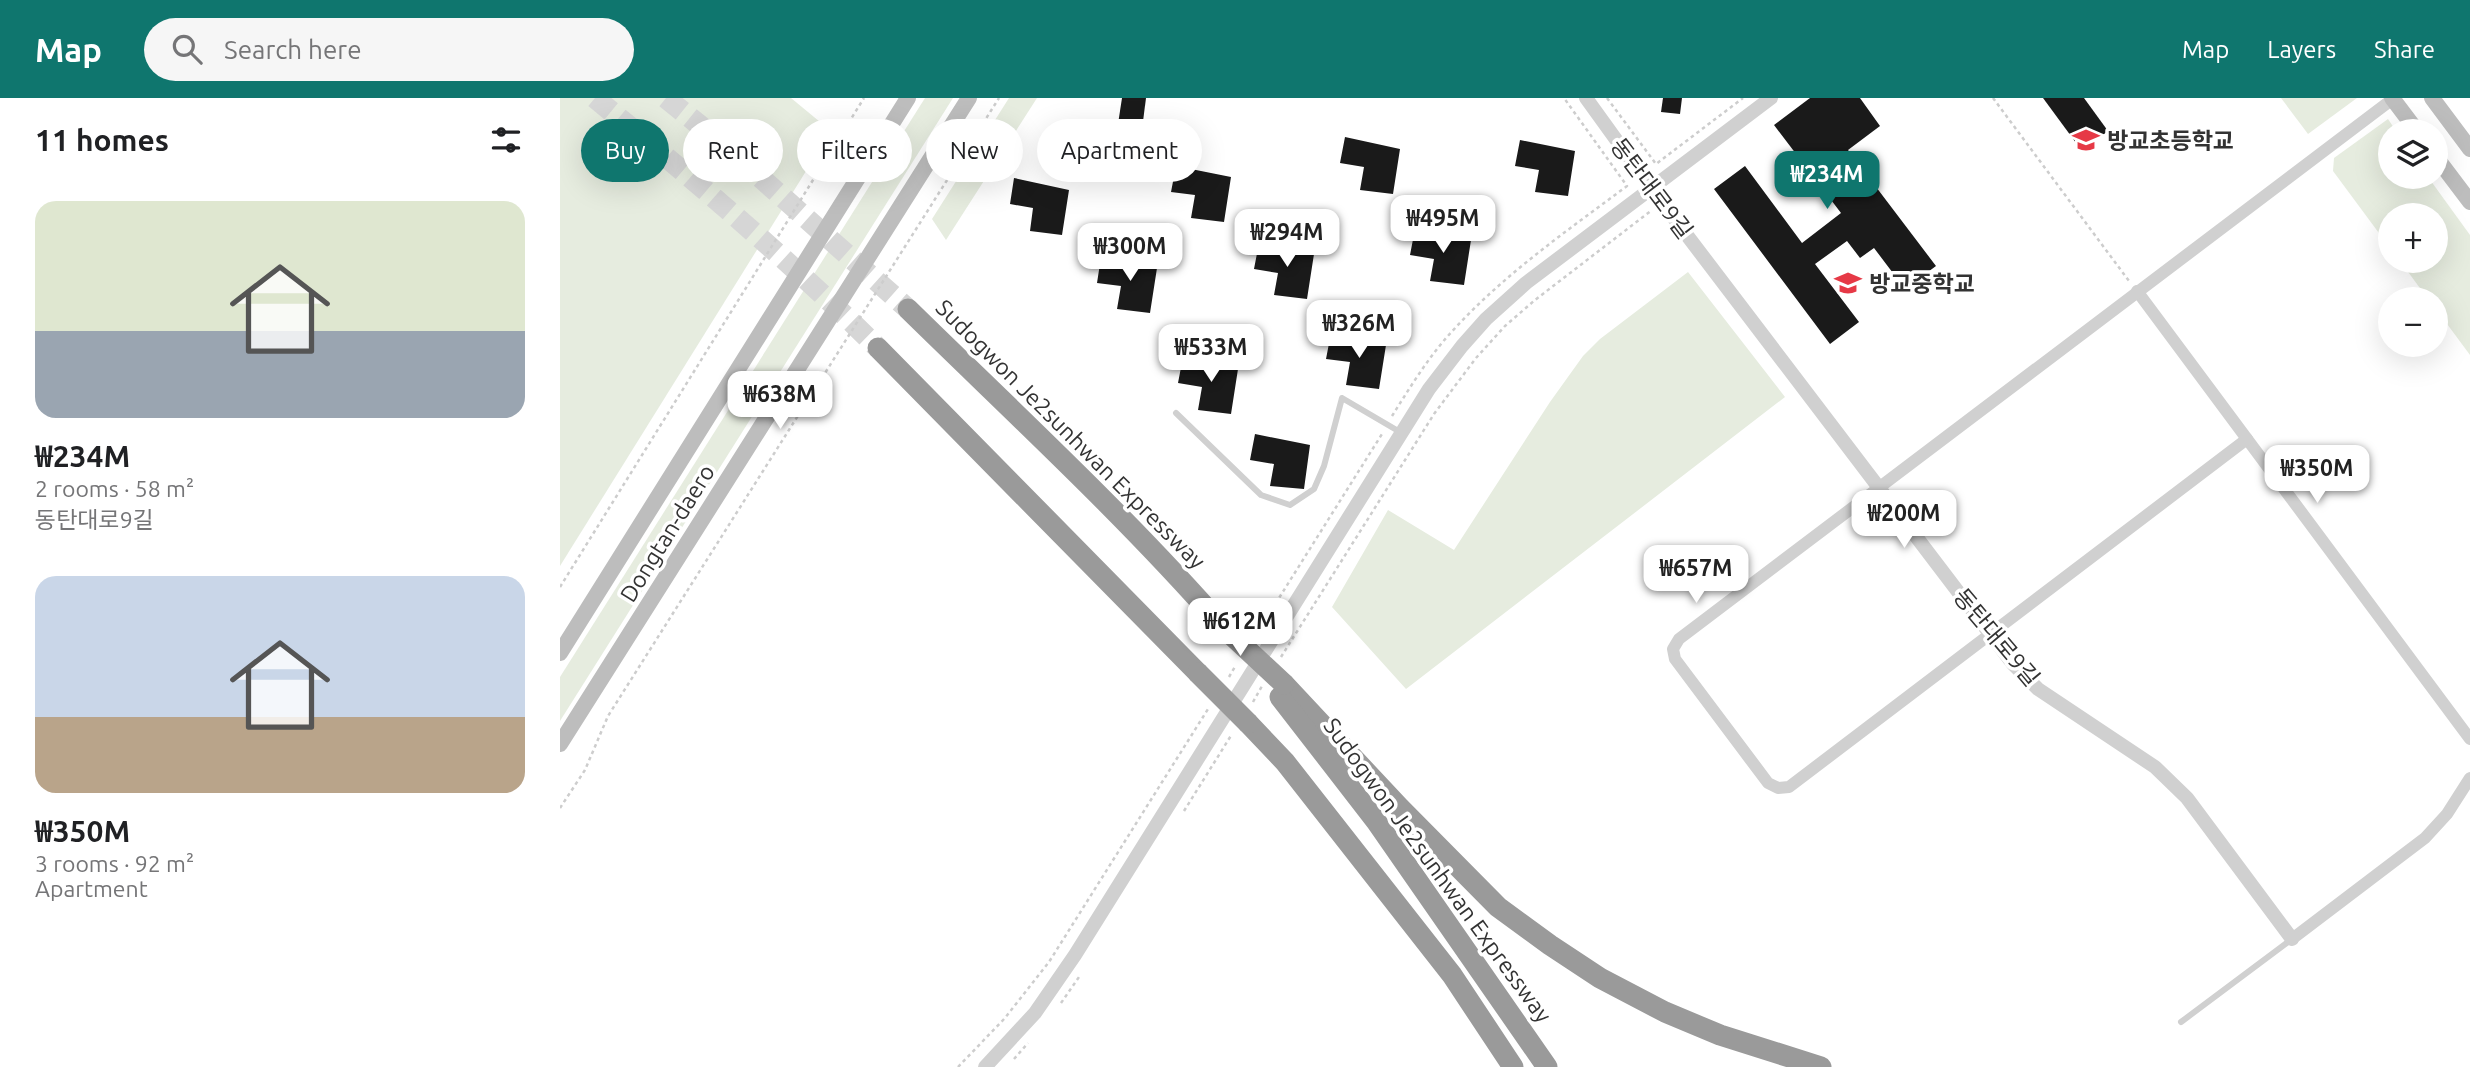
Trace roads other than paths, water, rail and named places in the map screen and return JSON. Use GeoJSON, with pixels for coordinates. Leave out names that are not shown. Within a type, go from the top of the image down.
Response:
{"type":"FeatureCollection","features":[{"type":"Feature","properties":{"kind":"highway","name":"Sudogwon Je2sunhwan Expressway"},"geometry":{"type":"LineString","coordinates":[[908,309],[1063,461],[1195,596],[1274,687],[1376,821],[1547,1067]]}},
{"type":"Feature","properties":{"kind":"highway"},"geometry":{"type":"LineString","coordinates":[[878,348],[1284,762],[1452,975],[1513,1067]]}},
{"type":"Feature","properties":{"kind":"highway"},"geometry":{"type":"LineString","coordinates":[[1274,687],[1498,907],[1550,945],[1600,978],[1665,1012],[1720,1035],[1821,1067]]}},
{"type":"Feature","properties":{"kind":"main road","name":"Dongtan-daero"},"geometry":{"type":"LineString","coordinates":[[560,653],[908,98]]}},
{"type":"Feature","properties":{"kind":"main road","name":"Dongtan-daero"},"geometry":{"type":"LineString","coordinates":[[560,744],[969,98]]}},
{"type":"Feature","properties":{"kind":"main road"},"geometry":{"type":"LineString","coordinates":[[2393,98],[2408,119]]}},
{"type":"Feature","properties":{"kind":"main road"},"geometry":{"type":"LineString","coordinates":[[2432,98],[2470,149]]}},
{"type":"Feature","properties":{"kind":"main road"},"geometry":{"type":"LineString","coordinates":[[2448,173],[2470,202]]}},
{"type":"Feature","properties":{"kind":"street","name":"동탄대로9길"},"geometry":{"type":"LineString","coordinates":[[1586,98],[1651,188],[2013,664],[2038,689],[2155,767],[2171,782],[2187,798],[2292,939]]}},
{"type":"Feature","properties":{"kind":"street"},"geometry":{"type":"LineString","coordinates":[[985,1067],[1035,1013],[1075,955],[1429,389],[1462,346],[1486,319],[1526,283],[1771,98]]}},
{"type":"Feature","properties":{"kind":"street"},"geometry":{"type":"LineString","coordinates":[[2247,439],[1789,787],[1778,788],[1768,783],[1675,659],[1673,649],[1679,639],[2393,98]]}},
{"type":"Feature","properties":{"kind":"street"},"geometry":{"type":"LineString","coordinates":[[2137,291],[2470,739]]}},
{"type":"Feature","properties":{"kind":"street"},"geometry":{"type":"LineString","coordinates":[[2292,939],[2425,838],[2447,814],[2470,778]]}},
{"type":"Feature","properties":{"kind":"lane"},"geometry":{"type":"LineString","coordinates":[[1176,413],[1261,495],[1290,505],[1314,489],[1324,466],[1342,398],[1402,432]]}},
{"type":"Feature","properties":{"kind":"lane"},"geometry":{"type":"LineString","coordinates":[[2181,1021],[2292,939]]}},
{"type":"Feature","properties":{"kind":"tunnel"},"geometry":{"type":"LineString","coordinates":[[595,98],[739,220],[878,348]]}},
{"type":"Feature","properties":{"kind":"tunnel"},"geometry":{"type":"LineString","coordinates":[[666,98],[724,145],[908,309]]}},
{"type":"Feature","properties":{"kind":"place","name":"방교초등학교"},"geometry":{"type":"Point","coordinates":[2086,140]}},
{"type":"Feature","properties":{"kind":"place","name":"방교중학교"},"geometry":{"type":"Point","coordinates":[1848,283]}}]}
